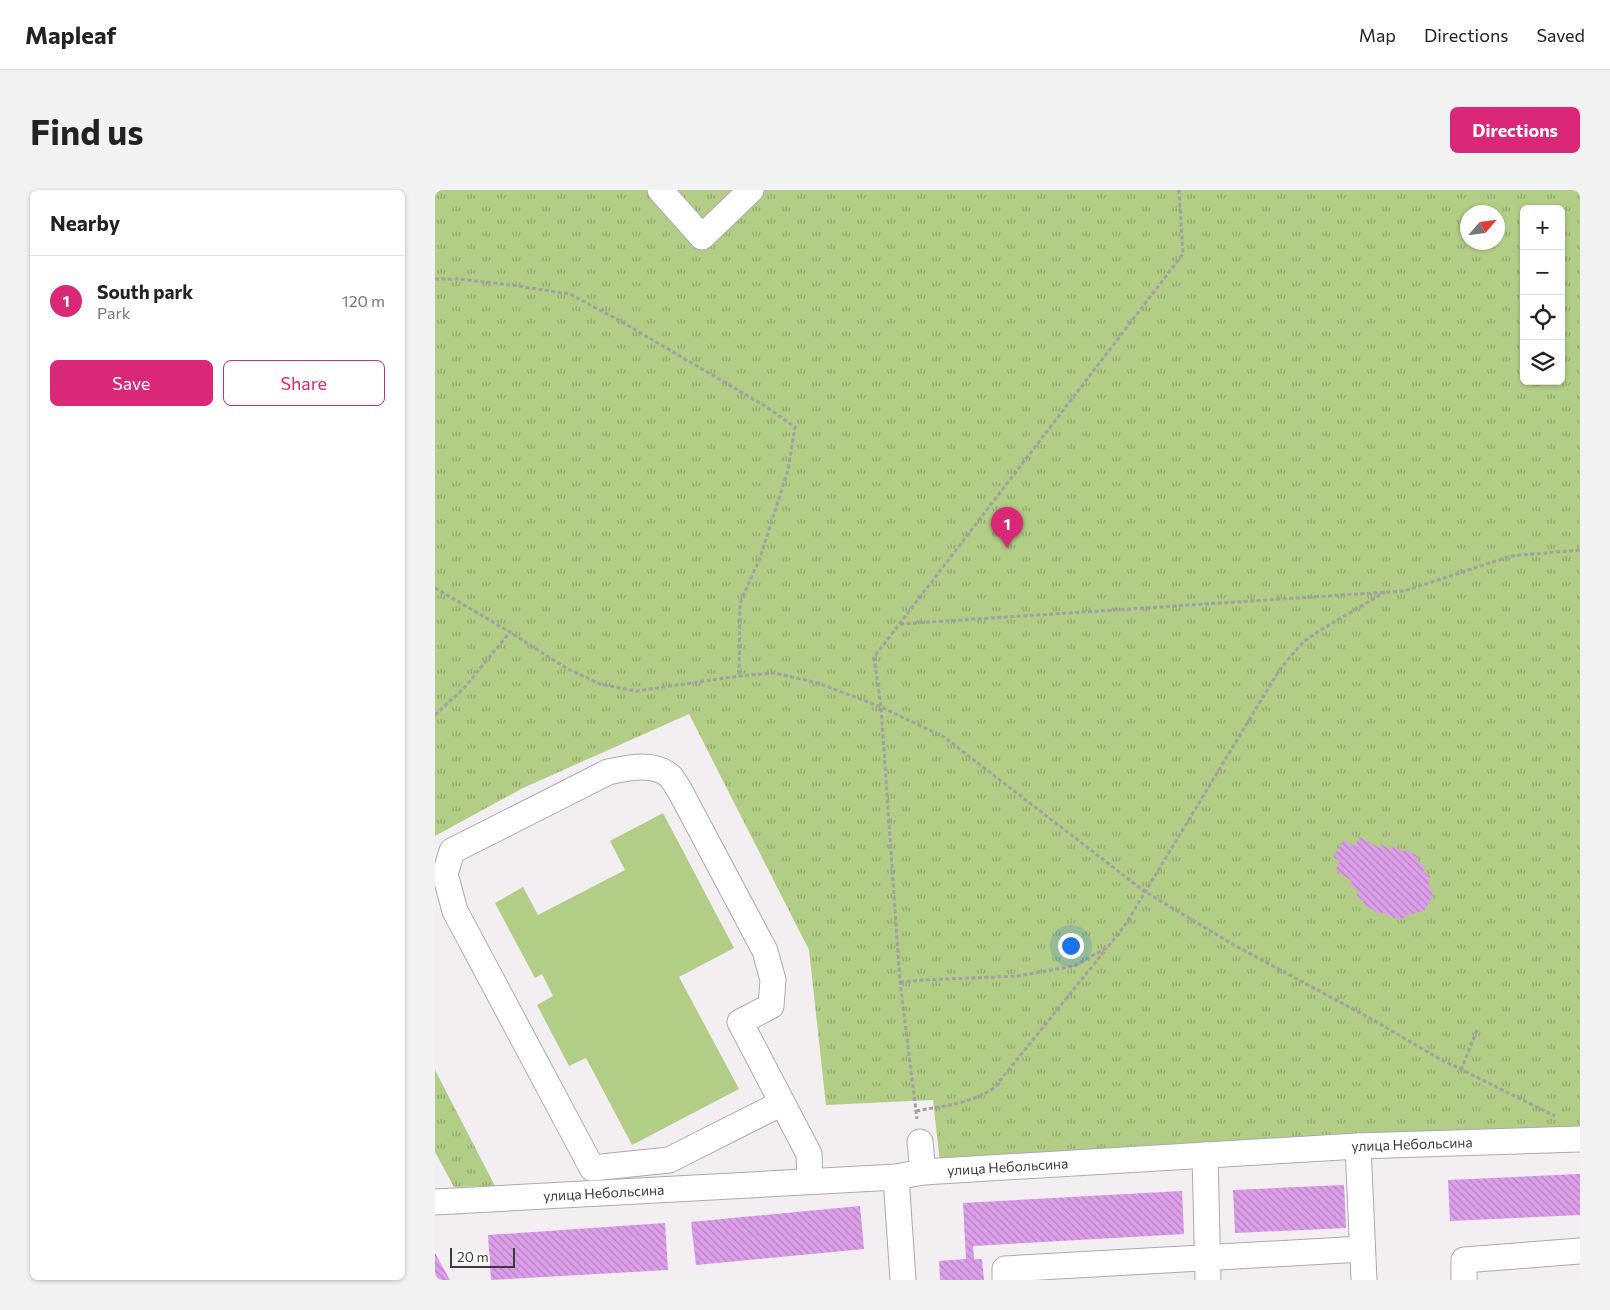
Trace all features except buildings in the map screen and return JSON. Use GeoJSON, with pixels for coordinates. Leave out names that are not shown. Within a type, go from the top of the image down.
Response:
{"type":"FeatureCollection","features":[{"type":"Feature","properties":{"kind":"street"},"geometry":{"type":"LineString","coordinates":[[660,190],[702,237],[751,190]]}},
{"type":"Feature","properties":{"kind":"street"},"geometry":{"type":"LineString","coordinates":[[782,1103],[669,1160],[592,1168],[455,910],[445,874],[452,851],[608,772],[629,768],[653,768],[670,776],[680,791],[765,950],[773,980],[771,1006],[740,1022],[809,1154],[810,1181]]}},
{"type":"Feature","properties":{"kind":"street","name":"улица Небольсина"},"geometry":{"type":"LineString","coordinates":[[435,1202],[896,1177],[923,1172],[1205,1154],[1357,1146],[1580,1139]]}},
{"type":"Feature","properties":{"kind":"street"},"geometry":{"type":"LineString","coordinates":[[920,1142],[923,1172]]}},
{"type":"Feature","properties":{"kind":"street"},"geometry":{"type":"LineString","coordinates":[[1357,1146],[1364,1280]]}},
{"type":"Feature","properties":{"kind":"street"},"geometry":{"type":"LineString","coordinates":[[1205,1154],[1208,1269]]}},
{"type":"Feature","properties":{"kind":"street"},"geometry":{"type":"LineString","coordinates":[[896,1177],[903,1280]]}},
{"type":"Feature","properties":{"kind":"street"},"geometry":{"type":"LineString","coordinates":[[1005,1280],[1005,1269],[1208,1269],[1362,1249]]}},
{"type":"Feature","properties":{"kind":"street"},"geometry":{"type":"LineString","coordinates":[[1464,1280],[1464,1260],[1580,1251]]}},
{"type":"Feature","properties":{"kind":"path"},"geometry":{"type":"LineString","coordinates":[[920,1142],[901,982],[881,707],[874,657],[1183,254],[1179,190]]}},
{"type":"Feature","properties":{"kind":"path"},"geometry":{"type":"LineString","coordinates":[[435,279],[458,279],[570,294],[622,322],[765,406],[795,427],[788,470],[760,558],[740,603],[739,676]]}},
{"type":"Feature","properties":{"kind":"path"},"geometry":{"type":"LineString","coordinates":[[899,624],[1404,591],[1511,556],[1580,550]]}},
{"type":"Feature","properties":{"kind":"path"},"geometry":{"type":"LineString","coordinates":[[435,588],[510,632],[566,668],[600,684],[636,691],[739,676],[775,673],[818,683],[881,707],[944,737],[1145,891],[1233,945],[1461,1070],[1563,1120]]}},
{"type":"Feature","properties":{"kind":"path"},"geometry":{"type":"LineString","coordinates":[[916,1111],[966,1102],[978,1098],[994,1088],[1127,922],[1280,670],[1303,642],[1385,592]]}},
{"type":"Feature","properties":{"kind":"path"},"geometry":{"type":"LineString","coordinates":[[435,715],[464,688],[510,632]]}},
{"type":"Feature","properties":{"kind":"path"},"geometry":{"type":"LineString","coordinates":[[901,982],[1018,976],[1074,966],[1108,946]]}},
{"type":"Feature","properties":{"kind":"path"},"geometry":{"type":"LineString","coordinates":[[1461,1070],[1477,1030]]}},
{"type":"Feature","properties":{"kind":"green space"},"geometry":{"type":"Polygon","coordinates":[[[435,190],[1580,190],[1580,1133],[940,1162],[933,1100],[826,1105],[809,950],[689,714],[523,788],[435,836],[435,190]]]}},
{"type":"Feature","properties":{"kind":"green space"},"geometry":{"type":"Polygon","coordinates":[[[663,813],[734,948],[679,977],[739,1089],[632,1145],[586,1058],[569,1066],[537,1005],[553,996],[542,974],[535,978],[495,903],[523,887],[538,915],[625,870],[610,841],[663,813]]]}},
{"type":"Feature","properties":{"kind":"green space"},"geometry":{"type":"Polygon","coordinates":[[[435,1070],[495,1186],[454,1187],[435,1152],[435,1070]]]}},
{"type":"Feature","properties":{"kind":"place","name":"South park"},"geometry":{"type":"Point","coordinates":[1007,548]}}]}
